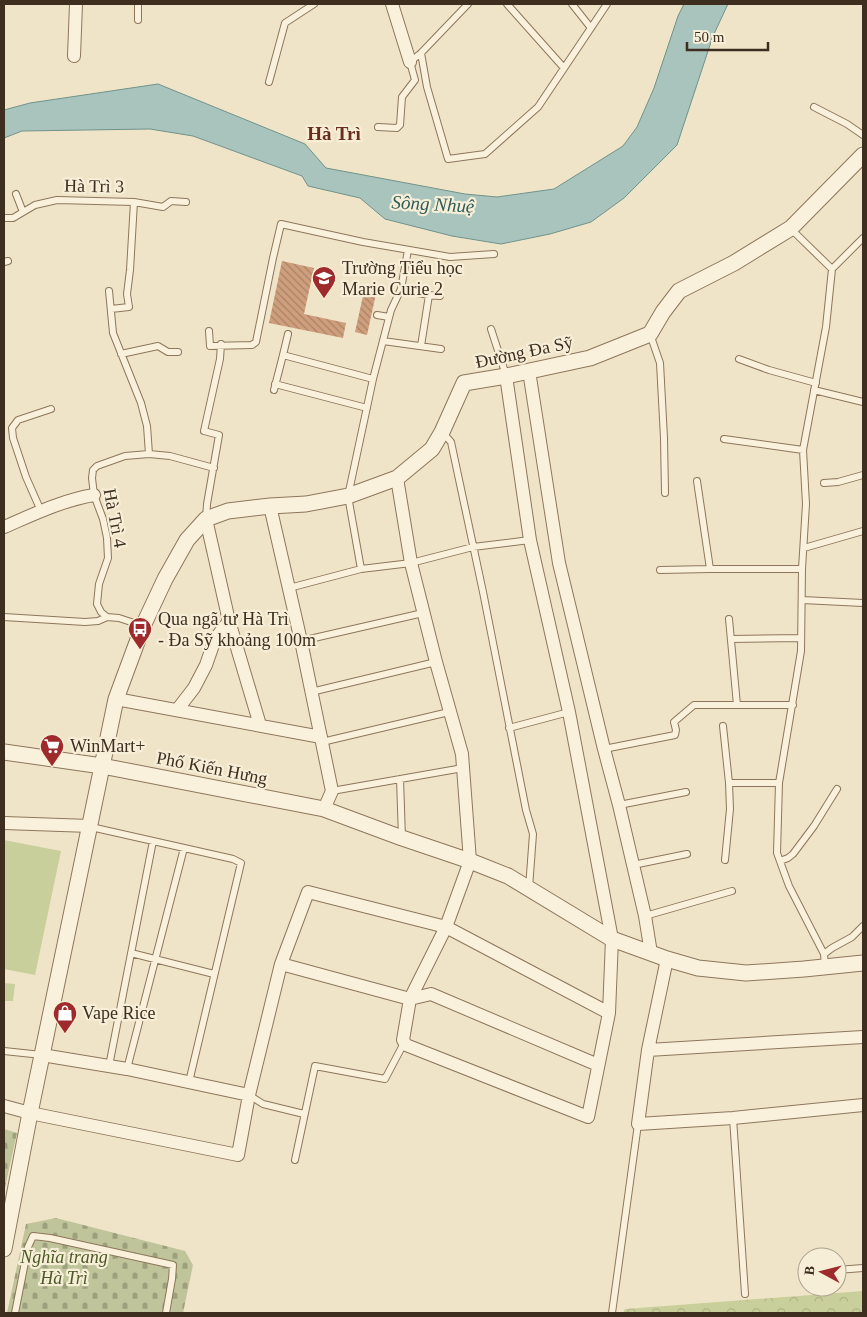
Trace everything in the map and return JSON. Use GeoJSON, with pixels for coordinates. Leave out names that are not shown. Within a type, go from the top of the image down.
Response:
{"type":"FeatureCollection","features":[{"type":"Feature","properties":{"kind":"street"},"geometry":{"type":"LineString","coordinates":[[74,56],[76,4]]}},
{"type":"Feature","properties":{"kind":"street"},"geometry":{"type":"LineString","coordinates":[[392,4],[410,62]]}},
{"type":"Feature","properties":{"kind":"street"},"geometry":{"type":"LineString","coordinates":[[650,334],[663,312],[679,291],[734,263],[790,228],[863,155]]}},
{"type":"Feature","properties":{"kind":"street","name":"Đường Đa Sỹ"},"geometry":{"type":"LineString","coordinates":[[4,1248],[30,1113],[116,699],[143,626],[165,578],[187,540],[206,519],[228,511],[306,504],[348,496],[397,478],[432,449],[442,432],[464,383],[590,358],[650,334]]}},
{"type":"Feature","properties":{"kind":"street"},"geometry":{"type":"LineString","coordinates":[[529,371],[559,563],[619,805],[645,916],[651,953]]}},
{"type":"Feature","properties":{"kind":"street"},"geometry":{"type":"LineString","coordinates":[[397,478],[411,563],[449,712],[462,754],[470,861],[446,927],[410,999],[403,1040],[404,1043],[588,1117],[609,1013],[612,939],[569,712],[530,540],[506,376]]}},
{"type":"Feature","properties":{"kind":"street"},"geometry":{"type":"LineString","coordinates":[[4,527],[41,511],[94,495]]}},
{"type":"Feature","properties":{"kind":"street"},"geometry":{"type":"LineString","coordinates":[[270,506],[301,641],[332,791],[324,809]]}},
{"type":"Feature","properties":{"kind":"street"},"geometry":{"type":"LineString","coordinates":[[206,519],[229,621],[260,725]]}},
{"type":"Feature","properties":{"kind":"street"},"geometry":{"type":"LineString","coordinates":[[177,710],[194,688],[206,665],[215,639],[229,621]]}},
{"type":"Feature","properties":{"kind":"street"},"geometry":{"type":"LineString","coordinates":[[116,699],[260,725],[321,739]]}},
{"type":"Feature","properties":{"kind":"street","name":"Phố Kiến Hưng"},"geometry":{"type":"LineString","coordinates":[[4,752],[102,766],[324,809],[508,876],[612,939],[698,968],[746,973],[825,961],[863,963]]}},
{"type":"Feature","properties":{"kind":"street"},"geometry":{"type":"LineString","coordinates":[[4,823],[90,826]]}},
{"type":"Feature","properties":{"kind":"street"},"geometry":{"type":"LineString","coordinates":[[4,1106],[30,1113],[238,1155],[249,1095],[281,964],[308,892],[446,927],[609,1013]]}},
{"type":"Feature","properties":{"kind":"street"},"geometry":{"type":"LineString","coordinates":[[667,959],[648,1050],[638,1124],[733,1118],[863,1105]]}},
{"type":"Feature","properties":{"kind":"street"},"geometry":{"type":"LineString","coordinates":[[281,964],[410,999],[431,994],[598,1065]]}},
{"type":"Feature","properties":{"kind":"street"},"geometry":{"type":"LineString","coordinates":[[648,1050],[863,1037]]}},
{"type":"Feature","properties":{"kind":"street"},"geometry":{"type":"LineString","coordinates":[[42,1055],[127,1069],[249,1095]]}},
{"type":"Feature","properties":{"kind":"lane"},"geometry":{"type":"LineString","coordinates":[[138,4],[138,20]]}},
{"type":"Feature","properties":{"kind":"lane"},"geometry":{"type":"LineString","coordinates":[[269,82],[285,23],[314,4]]}},
{"type":"Feature","properties":{"kind":"lane"},"geometry":{"type":"LineString","coordinates":[[378,127],[397,128],[400,124],[402,97],[415,80],[410,62],[468,4]]}},
{"type":"Feature","properties":{"kind":"lane"},"geometry":{"type":"LineString","coordinates":[[507,4],[564,68]]}},
{"type":"Feature","properties":{"kind":"lane"},"geometry":{"type":"LineString","coordinates":[[572,4],[591,28]]}},
{"type":"Feature","properties":{"kind":"lane"},"geometry":{"type":"LineString","coordinates":[[420,54],[427,87],[448,159],[485,154],[538,107],[607,4]]}},
{"type":"Feature","properties":{"kind":"lane"},"geometry":{"type":"LineString","coordinates":[[814,107],[847,124],[863,135]]}},
{"type":"Feature","properties":{"kind":"lane"},"geometry":{"type":"LineString","coordinates":[[16,194],[22,212]]}},
{"type":"Feature","properties":{"kind":"lane","name":"Hà Trì 3"},"geometry":{"type":"LineString","coordinates":[[4,218],[14,218],[35,205],[57,200],[134,202],[163,207],[171,201],[186,202]]}},
{"type":"Feature","properties":{"kind":"lane"},"geometry":{"type":"LineString","coordinates":[[111,309],[129,306],[127,294],[134,202]]}},
{"type":"Feature","properties":{"kind":"lane"},"geometry":{"type":"LineString","coordinates":[[209,331],[210,346],[222,344],[252,345],[256,342],[281,224],[450,257],[494,254]]}},
{"type":"Feature","properties":{"kind":"lane"},"geometry":{"type":"LineString","coordinates":[[790,228],[832,269]]}},
{"type":"Feature","properties":{"kind":"lane"},"geometry":{"type":"LineString","coordinates":[[825,961],[788,886],[777,853],[779,783],[793,705],[801,638],[802,569],[806,504],[803,450],[826,327],[832,269],[863,239]]}},
{"type":"Feature","properties":{"kind":"lane"},"geometry":{"type":"LineString","coordinates":[[361,569],[348,496],[390,310],[401,290],[408,250]]}},
{"type":"Feature","properties":{"kind":"lane"},"geometry":{"type":"LineString","coordinates":[[109,291],[113,333],[136,388],[147,426],[149,454]]}},
{"type":"Feature","properties":{"kind":"lane"},"geometry":{"type":"LineString","coordinates":[[411,292],[440,296]]}},
{"type":"Feature","properties":{"kind":"lane"},"geometry":{"type":"LineString","coordinates":[[421,346],[429,295]]}},
{"type":"Feature","properties":{"kind":"lane"},"geometry":{"type":"LineString","coordinates":[[377,315],[389,317]]}},
{"type":"Feature","properties":{"kind":"lane"},"geometry":{"type":"LineString","coordinates":[[490,328],[506,376]]}},
{"type":"Feature","properties":{"kind":"lane"},"geometry":{"type":"LineString","coordinates":[[288,334],[274,387],[367,408]]}},
{"type":"Feature","properties":{"kind":"lane"},"geometry":{"type":"LineString","coordinates":[[650,334],[660,363],[665,493]]}},
{"type":"Feature","properties":{"kind":"lane"},"geometry":{"type":"LineString","coordinates":[[383,341],[441,349]]}},
{"type":"Feature","properties":{"kind":"lane"},"geometry":{"type":"LineString","coordinates":[[206,519],[210,483],[219,435],[204,431],[222,344]]}},
{"type":"Feature","properties":{"kind":"lane"},"geometry":{"type":"LineString","coordinates":[[121,354],[158,346],[168,352],[178,352]]}},
{"type":"Feature","properties":{"kind":"lane"},"geometry":{"type":"LineString","coordinates":[[283,355],[374,379]]}},
{"type":"Feature","properties":{"kind":"lane"},"geometry":{"type":"LineString","coordinates":[[739,359],[769,370],[816,382]]}},
{"type":"Feature","properties":{"kind":"lane"},"geometry":{"type":"LineString","coordinates":[[814,390],[863,402]]}},
{"type":"Feature","properties":{"kind":"lane"},"geometry":{"type":"LineString","coordinates":[[41,511],[26,477],[13,438],[12,428],[18,420],[52,409]]}},
{"type":"Feature","properties":{"kind":"lane"},"geometry":{"type":"LineString","coordinates":[[442,432],[451,442],[526,810],[533,834],[529,888]]}},
{"type":"Feature","properties":{"kind":"lane"},"geometry":{"type":"LineString","coordinates":[[724,439],[803,450]]}},
{"type":"Feature","properties":{"kind":"lane","name":"Hà Trì 4"},"geometry":{"type":"LineString","coordinates":[[107,617],[101,612],[97,604],[99,584],[108,558],[107,538],[103,519],[94,495],[93,470],[97,466],[125,456],[149,454],[170,456],[214,468]]}},
{"type":"Feature","properties":{"kind":"lane"},"geometry":{"type":"LineString","coordinates":[[824,483],[838,482],[863,475]]}},
{"type":"Feature","properties":{"kind":"lane"},"geometry":{"type":"LineString","coordinates":[[697,481],[710,569]]}},
{"type":"Feature","properties":{"kind":"lane"},"geometry":{"type":"LineString","coordinates":[[804,548],[863,531]]}},
{"type":"Feature","properties":{"kind":"lane"},"geometry":{"type":"LineString","coordinates":[[289,588],[361,569],[411,563],[473,547],[530,540]]}},
{"type":"Feature","properties":{"kind":"lane"},"geometry":{"type":"LineString","coordinates":[[660,570],[802,569]]}},
{"type":"Feature","properties":{"kind":"lane"},"geometry":{"type":"LineString","coordinates":[[802,600],[863,603]]}},
{"type":"Feature","properties":{"kind":"lane"},"geometry":{"type":"LineString","coordinates":[[301,641],[423,613]]}},
{"type":"Feature","properties":{"kind":"lane"},"geometry":{"type":"LineString","coordinates":[[4,618],[85,622],[98,621],[107,617],[119,618],[143,626]]}},
{"type":"Feature","properties":{"kind":"lane"},"geometry":{"type":"LineString","coordinates":[[729,619],[738,705]]}},
{"type":"Feature","properties":{"kind":"lane"},"geometry":{"type":"LineString","coordinates":[[731,639],[801,638]]}},
{"type":"Feature","properties":{"kind":"lane"},"geometry":{"type":"LineString","coordinates":[[311,692],[436,662]]}},
{"type":"Feature","properties":{"kind":"lane"},"geometry":{"type":"LineString","coordinates":[[604,750],[675,735],[674,722],[694,705],[793,705]]}},
{"type":"Feature","properties":{"kind":"lane"},"geometry":{"type":"LineString","coordinates":[[321,739],[449,712]]}},
{"type":"Feature","properties":{"kind":"lane"},"geometry":{"type":"LineString","coordinates":[[509,728],[569,712]]}},
{"type":"Feature","properties":{"kind":"lane"},"geometry":{"type":"LineString","coordinates":[[723,726],[730,809],[725,860]]}},
{"type":"Feature","properties":{"kind":"lane"},"geometry":{"type":"LineString","coordinates":[[332,791],[463,768]]}},
{"type":"Feature","properties":{"kind":"lane"},"geometry":{"type":"LineString","coordinates":[[400,779],[402,838]]}},
{"type":"Feature","properties":{"kind":"lane"},"geometry":{"type":"LineString","coordinates":[[729,783],[779,783]]}},
{"type":"Feature","properties":{"kind":"lane"},"geometry":{"type":"LineString","coordinates":[[780,861],[793,854],[814,826],[837,789]]}},
{"type":"Feature","properties":{"kind":"lane"},"geometry":{"type":"LineString","coordinates":[[619,805],[686,792]]}},
{"type":"Feature","properties":{"kind":"lane"},"geometry":{"type":"LineString","coordinates":[[90,826],[241,863],[189,1082]]}},
{"type":"Feature","properties":{"kind":"lane"},"geometry":{"type":"LineString","coordinates":[[108,1066],[153,841]]}},
{"type":"Feature","properties":{"kind":"lane"},"geometry":{"type":"LineString","coordinates":[[127,1069],[184,848]]}},
{"type":"Feature","properties":{"kind":"lane"},"geometry":{"type":"LineString","coordinates":[[633,865],[687,854]]}},
{"type":"Feature","properties":{"kind":"lane"},"geometry":{"type":"LineString","coordinates":[[645,916],[732,891]]}},
{"type":"Feature","properties":{"kind":"lane"},"geometry":{"type":"LineString","coordinates":[[825,961],[832,948],[852,937],[863,926]]}},
{"type":"Feature","properties":{"kind":"lane"},"geometry":{"type":"LineString","coordinates":[[131,953],[214,974]]}},
{"type":"Feature","properties":{"kind":"lane"},"geometry":{"type":"LineString","coordinates":[[295,1160],[315,1066],[385,1078],[404,1043]]}},
{"type":"Feature","properties":{"kind":"lane"},"geometry":{"type":"LineString","coordinates":[[4,1051],[42,1055]]}},
{"type":"Feature","properties":{"kind":"lane"},"geometry":{"type":"LineString","coordinates":[[249,1095],[263,1104],[304,1114]]}},
{"type":"Feature","properties":{"kind":"lane"},"geometry":{"type":"LineString","coordinates":[[733,1118],[745,1294]]}},
{"type":"Feature","properties":{"kind":"lane"},"geometry":{"type":"LineString","coordinates":[[612,1313],[638,1124]]}},
{"type":"Feature","properties":{"kind":"lane"},"geometry":{"type":"LineString","coordinates":[[15,1313],[28,1247],[33,1236],[173,1265],[166,1313]]}},
{"type":"Feature","properties":{"kind":"lane"},"geometry":{"type":"LineString","coordinates":[[847,1269],[863,1268]]}},
{"type":"Feature","properties":{"kind":"green space"},"geometry":{"type":"Polygon","coordinates":[[[4,840],[61,851],[35,975],[4,969],[4,840]]]}},
{"type":"Feature","properties":{"kind":"green space"},"geometry":{"type":"Polygon","coordinates":[[[4,983],[15,984],[13,1001],[4,1001],[4,983]]]}},
{"type":"Feature","properties":{"kind":"green space"},"geometry":{"type":"Polygon","coordinates":[[[4,1129],[17,1133],[4,1192],[4,1129]]]}},
{"type":"Feature","properties":{"kind":"green space","name":"Nghĩa trang Hà Trì"},"geometry":{"type":"Polygon","coordinates":[[[56,1218],[185,1251],[193,1265],[183,1313],[7,1313],[26,1224],[56,1218]]]}},
{"type":"Feature","properties":{"kind":"green space"},"geometry":{"type":"Polygon","coordinates":[[[863,1291],[863,1313],[623,1313],[625,1309],[797,1296],[847,1297],[847,1292],[863,1291]]]}},
{"type":"Feature","properties":{"kind":"water","name":"Sông Nhuệ"},"geometry":{"type":"Polygon","coordinates":[[[684,4],[728,4],[713,36],[677,145],[624,198],[591,222],[550,234],[501,244],[452,236],[385,219],[360,198],[308,186],[302,176],[193,136],[150,129],[22,131],[4,138],[4,110],[30,103],[158,84],[305,144],[326,168],[465,194],[497,197],[554,189],[623,146],[637,127],[654,88],[678,16],[684,4]]]}},
{"type":"Feature","properties":{"kind":"building"},"geometry":{"type":"Polygon","coordinates":[[[282,261],[314,268],[304,314],[346,323],[343,338],[269,323],[282,261]]]}},
{"type":"Feature","properties":{"kind":"building"},"geometry":{"type":"Polygon","coordinates":[[[365,287],[377,289],[367,335],[355,332],[365,287]]]}},
{"type":"Feature","properties":{"kind":"place","name":"Trường Tiểu học Marie Curie 2"},"geometry":{"type":"Point","coordinates":[324,299]}},
{"type":"Feature","properties":{"kind":"place","name":"Qua ngã tư Hà Trì - Đa Sỹ khoảng 100m"},"geometry":{"type":"Point","coordinates":[140,650]}},
{"type":"Feature","properties":{"kind":"place","name":"WinMart+"},"geometry":{"type":"Point","coordinates":[52,767]}},
{"type":"Feature","properties":{"kind":"place","name":"Vape Rice"},"geometry":{"type":"Point","coordinates":[65,1034]}},
{"type":"Feature","properties":{"kind":"district","name":"Hà Trì"},"geometry":{"type":"Point","coordinates":[334,133]}}]}
